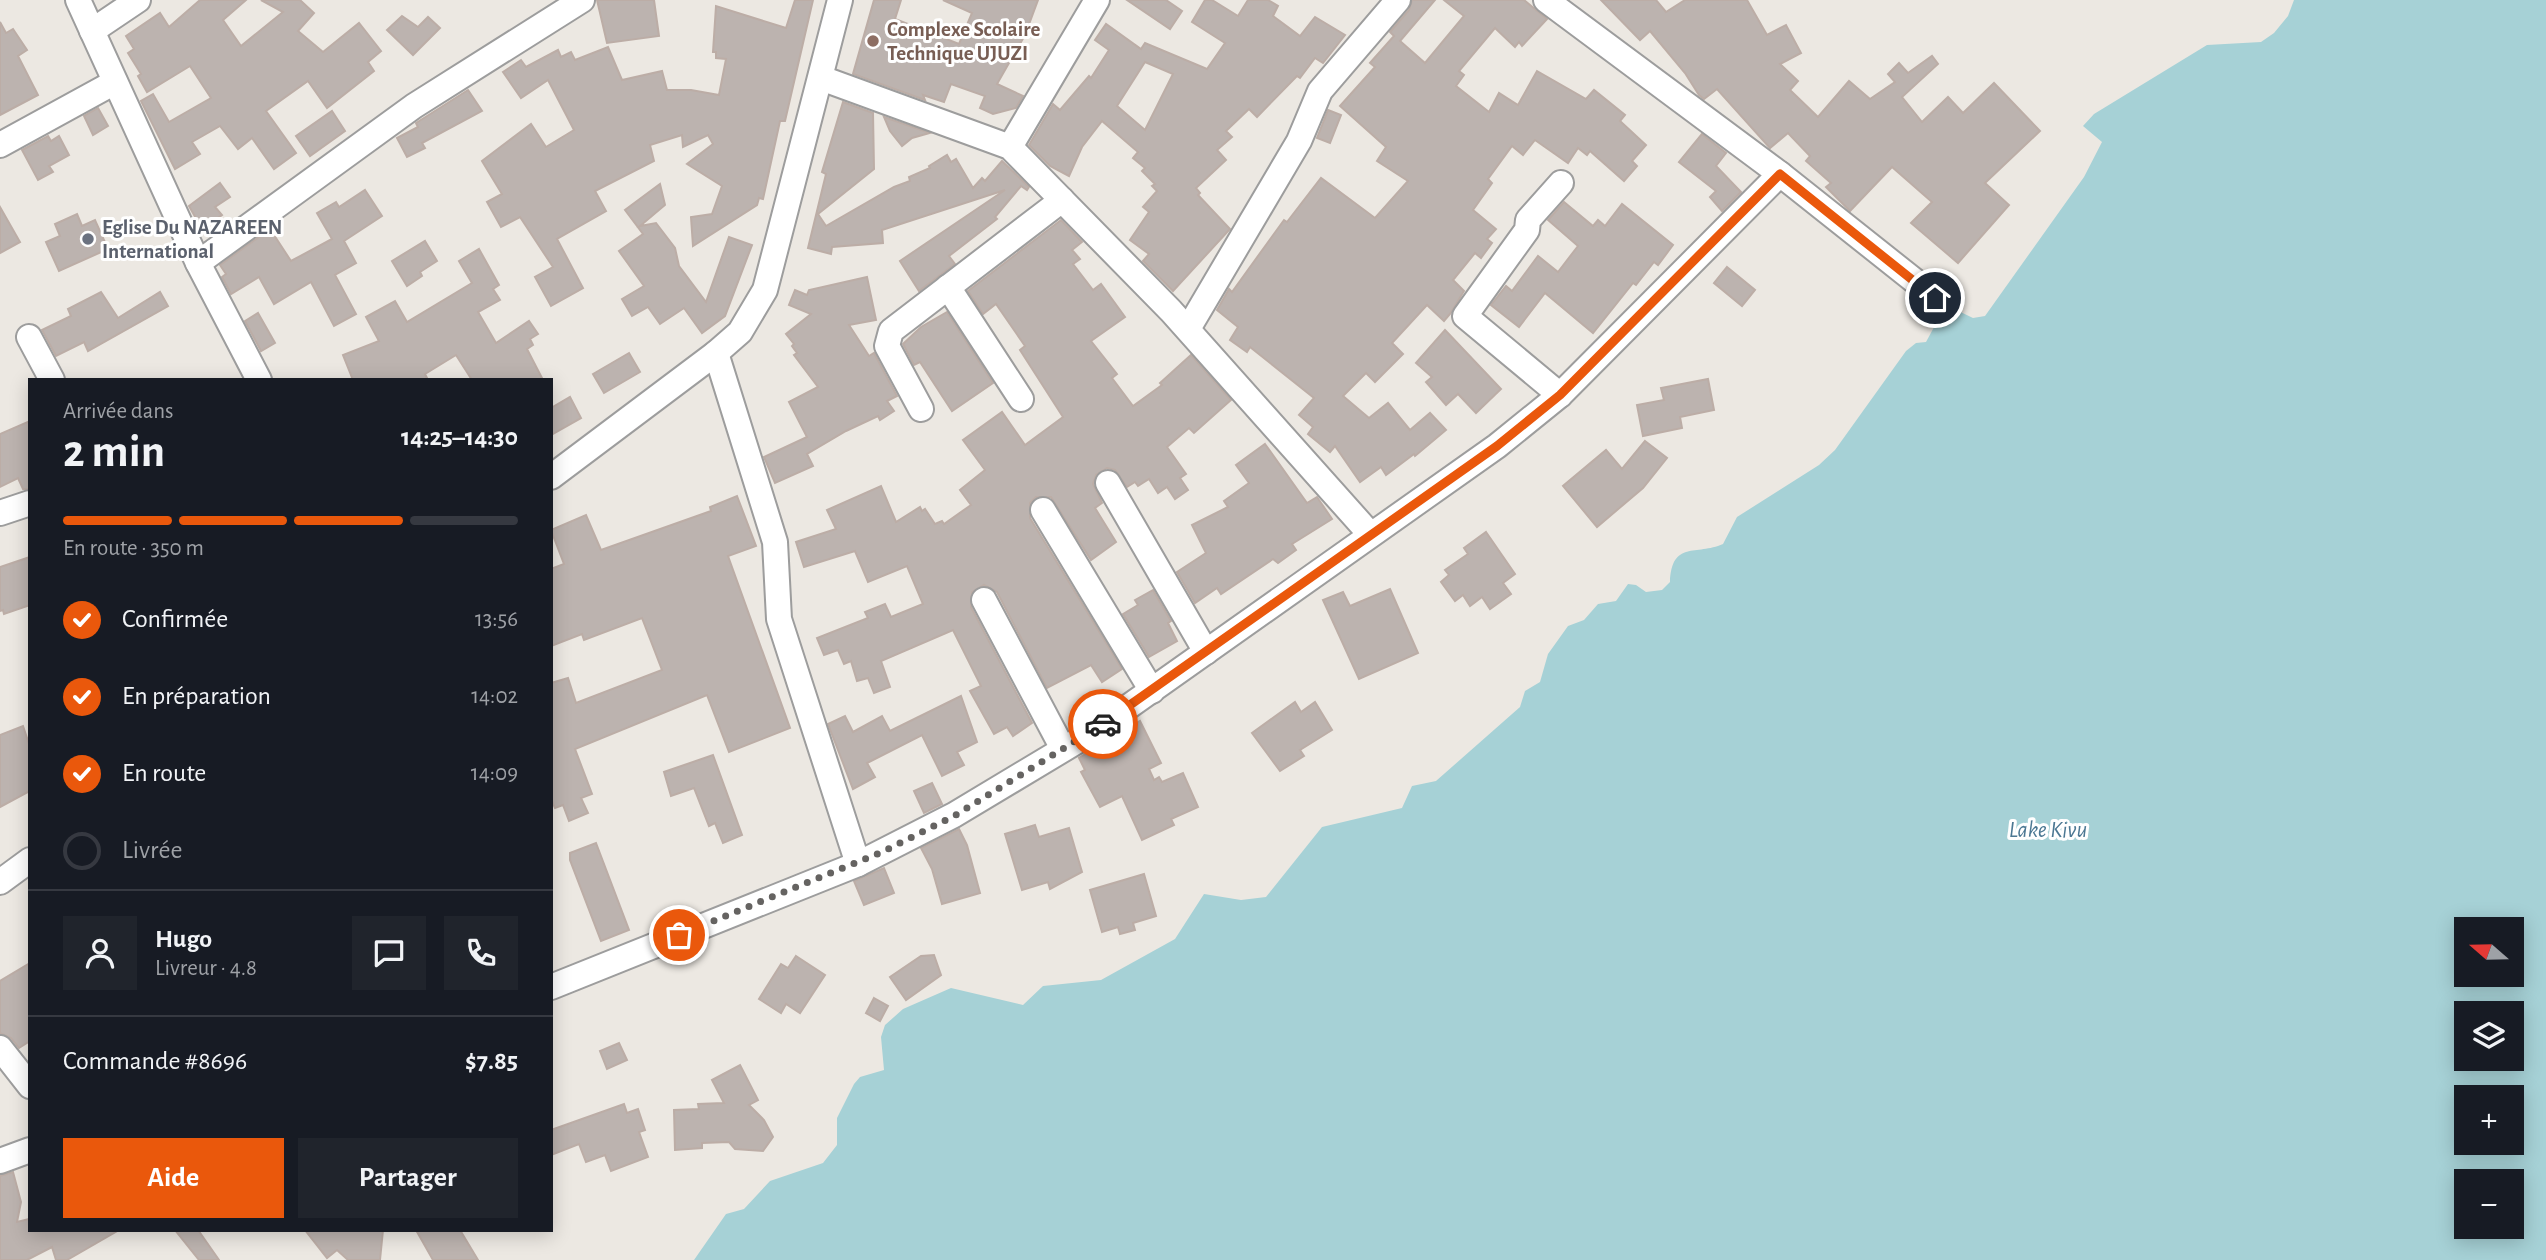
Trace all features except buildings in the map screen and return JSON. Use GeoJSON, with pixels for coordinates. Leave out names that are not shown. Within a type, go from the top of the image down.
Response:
{"type":"FeatureCollection","features":[{"type":"Feature","properties":{"kind":"street"},"geometry":{"type":"LineString","coordinates":[[78,0],[198,263],[258,378]]}},
{"type":"Feature","properties":{"kind":"street"},"geometry":{"type":"LineString","coordinates":[[92,31],[138,0]]}},
{"type":"Feature","properties":{"kind":"street"},"geometry":{"type":"LineString","coordinates":[[198,263],[414,106],[582,0]]}},
{"type":"Feature","properties":{"kind":"street"},"geometry":{"type":"LineString","coordinates":[[553,475],[740,332],[765,290],[840,0]]}},
{"type":"Feature","properties":{"kind":"street"},"geometry":{"type":"LineString","coordinates":[[1010,147],[1097,0]]}},
{"type":"Feature","properties":{"kind":"street"},"geometry":{"type":"LineString","coordinates":[[1188,329],[1299,141],[1320,91],[1398,0]]}},
{"type":"Feature","properties":{"kind":"street"},"geometry":{"type":"LineString","coordinates":[[1546,0],[1780,174],[1935,298]]}},
{"type":"Feature","properties":{"kind":"street"},"geometry":{"type":"LineString","coordinates":[[821,78],[1010,147],[1188,329],[1370,534]]}},
{"type":"Feature","properties":{"kind":"street"},"geometry":{"type":"LineString","coordinates":[[0,145],[115,82]]}},
{"type":"Feature","properties":{"kind":"street"},"geometry":{"type":"LineString","coordinates":[[553,986],[858,863],[954,816],[1152,691],[1497,446],[1560,395],[1780,174]]}},
{"type":"Feature","properties":{"kind":"street"},"geometry":{"type":"LineString","coordinates":[[1560,395],[1465,316],[1527,230],[1528,220],[1561,183]]}},
{"type":"Feature","properties":{"kind":"street"},"geometry":{"type":"LineString","coordinates":[[921,409],[887,346],[891,331],[1062,200]]}},
{"type":"Feature","properties":{"kind":"street"},"geometry":{"type":"LineString","coordinates":[[948,287],[1021,399]]}},
{"type":"Feature","properties":{"kind":"street"},"geometry":{"type":"LineString","coordinates":[[29,337],[51,378]]}},
{"type":"Feature","properties":{"kind":"street"},"geometry":{"type":"LineString","coordinates":[[716,353],[775,542],[779,619],[858,863]]}},
{"type":"Feature","properties":{"kind":"street"},"geometry":{"type":"LineString","coordinates":[[1108,483],[1206,652]]}},
{"type":"Feature","properties":{"kind":"street"},"geometry":{"type":"LineString","coordinates":[[0,513],[28,504]]}},
{"type":"Feature","properties":{"kind":"street"},"geometry":{"type":"LineString","coordinates":[[1043,510],[1152,691]]}},
{"type":"Feature","properties":{"kind":"street"},"geometry":{"type":"LineString","coordinates":[[984,600],[1063,749]]}},
{"type":"Feature","properties":{"kind":"street"},"geometry":{"type":"LineString","coordinates":[[0,882],[28,861]]}},
{"type":"Feature","properties":{"kind":"street"},"geometry":{"type":"LineString","coordinates":[[0,1048],[28,1083]]}},
{"type":"Feature","properties":{"kind":"street"},"geometry":{"type":"LineString","coordinates":[[0,1161],[28,1151]]}},
{"type":"Feature","properties":{"kind":"water","name":"Lake Kivu"},"geometry":{"type":"Polygon","coordinates":[[[2294,0],[2546,0],[2546,1260],[694,1260],[726,1214],[744,1209],[770,1181],[823,1163],[837,1145],[837,1118],[854,1084],[860,1077],[884,1070],[881,1037],[885,1025],[903,1009],[951,988],[1023,1005],[1043,986],[1101,980],[1175,939],[1204,894],[1241,900],[1266,897],[1322,827],[1402,808],[1412,786],[1436,781],[1520,707],[1525,691],[1540,682],[1548,654],[1568,626],[1584,620],[1598,604],[1616,601],[1628,584],[1636,585],[1646,592],[1662,590],[1670,582],[1675,560],[1681,555],[1723,544],[1737,517],[1819,465],[1835,450],[1906,351],[1916,343],[1926,342],[1946,305],[1973,318],[1985,316],[2084,177],[2102,142],[2083,126],[2094,114],[2207,45],[2261,42],[2274,33],[2288,16],[2294,0]]]}},
{"type":"Feature","properties":{"kind":"way so far"},"geometry":{"type":"LineString","coordinates":[[679,935],[882,852],[954,816],[1103,724]]}},
{"type":"Feature","properties":{"kind":"place","name":"Complexe Scolaire Technique UJUZI"},"geometry":{"type":"Point","coordinates":[873,41]}},
{"type":"Feature","properties":{"kind":"place","name":"Eglise Du NAZAREEN International"},"geometry":{"type":"Point","coordinates":[88,239]}},
{"type":"Feature","properties":{"kind":"route"},"geometry":{"type":"LineString","coordinates":[[1103,724],[1497,446],[1560,395],[1780,174],[1935,298]]}}]}
